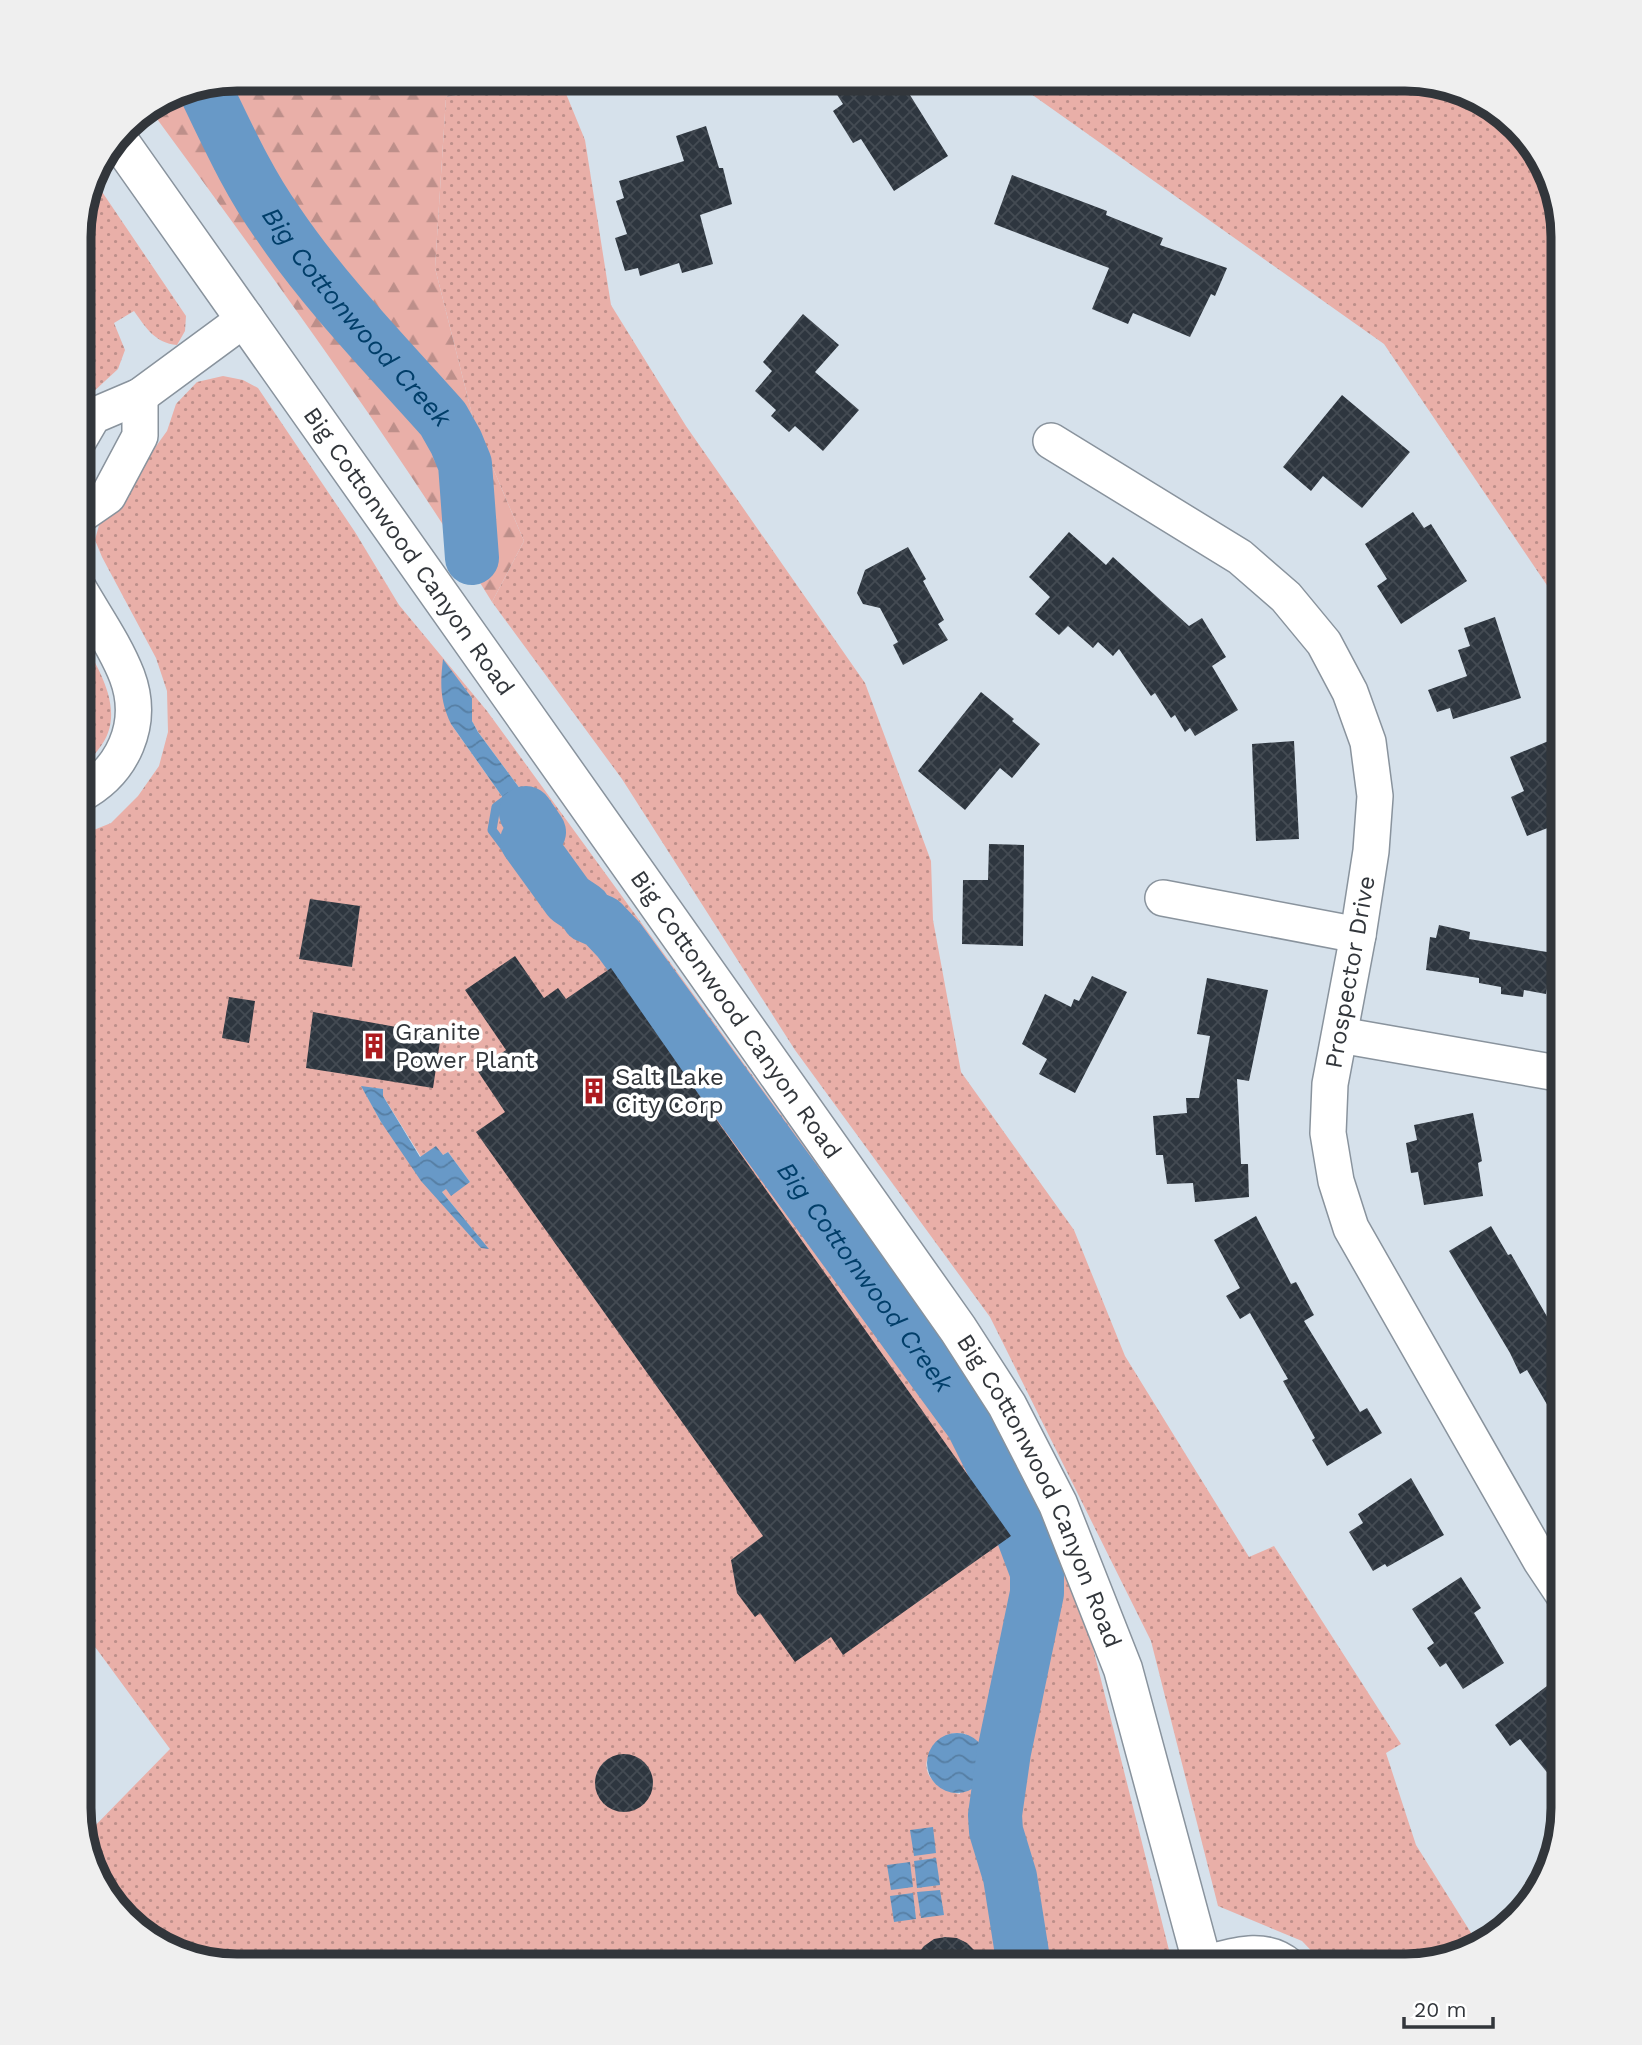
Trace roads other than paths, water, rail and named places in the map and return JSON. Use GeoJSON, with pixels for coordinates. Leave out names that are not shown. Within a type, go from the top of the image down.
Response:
{"type":"FeatureCollection","features":[{"type":"Feature","properties":{"kind":"main road","name":"Big Cottonwood Canyon Road"},"geometry":{"type":"LineString","coordinates":[[123,146],[958,1329],[1007,1405],[1058,1504],[1123,1669],[1200,1954]]}},
{"type":"Feature","properties":{"kind":"street"},"geometry":{"type":"LineString","coordinates":[[91,419],[93,416],[140,396],[246,318]]}},
{"type":"Feature","properties":{"kind":"street"},"geometry":{"type":"LineString","coordinates":[[91,508],[108,496],[140,436],[140,396]]}},
{"type":"Feature","properties":{"kind":"street","name":"Prospector Drive"},"geometry":{"type":"LineString","coordinates":[[1051,441],[1240,557],[1286,597],[1324,643],[1350,692],[1368,742],[1375,796],[1371,851],[1358,935],[1330,1084],[1328,1133],[1336,1181],[1351,1228],[1551,1575]]}},
{"type":"Feature","properties":{"kind":"street"},"geometry":{"type":"LineString","coordinates":[[91,611],[126,675],[132,693],[133,712],[131,735],[116,765],[91,788]]}},
{"type":"Feature","properties":{"kind":"street"},"geometry":{"type":"LineString","coordinates":[[1163,898],[1358,935]]}},
{"type":"Feature","properties":{"kind":"street"},"geometry":{"type":"LineString","coordinates":[[1340,1035],[1551,1072]]}},
{"type":"Feature","properties":{"kind":"street"},"geometry":{"type":"LineString","coordinates":[[1244,1954],[1266,1954]]}},
{"type":"Feature","properties":{"kind":"water"},"geometry":{"type":"Polygon","coordinates":[[[443,659],[472,698],[472,721],[478,732],[567,856],[537,878],[527,864],[534,859],[509,826],[518,819],[447,716],[442,692],[443,659]]]}},
{"type":"Feature","properties":{"kind":"water"},"geometry":{"type":"Polygon","coordinates":[[[361,1086],[383,1089],[383,1096],[420,1157],[436,1146],[443,1155],[448,1152],[470,1182],[451,1196],[446,1189],[442,1192],[489,1249],[481,1248],[421,1181],[381,1122],[361,1086]]]}},
{"type":"Feature","properties":{"kind":"water"},"geometry":{"type":"Polygon","coordinates":[[[951,1733],[963,1733],[982,1746],[987,1763],[985,1775],[974,1788],[963,1793],[951,1793],[932,1780],[927,1769],[927,1757],[940,1738],[951,1733]]]}},
{"type":"Feature","properties":{"kind":"water"},"geometry":{"type":"Polygon","coordinates":[[[933,1827],[936,1853],[914,1856],[910,1830],[933,1827]]]}},
{"type":"Feature","properties":{"kind":"water"},"geometry":{"type":"Polygon","coordinates":[[[936,1858],[940,1885],[917,1888],[914,1861],[936,1858]]]}},
{"type":"Feature","properties":{"kind":"water"},"geometry":{"type":"Polygon","coordinates":[[[910,1862],[913,1887],[891,1890],[887,1865],[910,1862]]]}},
{"type":"Feature","properties":{"kind":"water"},"geometry":{"type":"Polygon","coordinates":[[[940,1890],[944,1915],[921,1918],[917,1892],[940,1890]]]}},
{"type":"Feature","properties":{"kind":"water"},"geometry":{"type":"Polygon","coordinates":[[[913,1893],[916,1919],[894,1922],[890,1896],[913,1893]]]}},
{"type":"Feature","properties":{"kind":"waterway","name":"Big Cottonwood Creek"},"geometry":{"type":"LineString","coordinates":[[207,94],[256,189],[296,248],[357,323],[443,419],[465,464],[472,558]]}},
{"type":"Feature","properties":{"kind":"waterway"},"geometry":{"type":"LineString","coordinates":[[510,854],[492,830],[496,807],[512,795]]}},
{"type":"Feature","properties":{"kind":"waterway","name":"Big Cottonwood Creek"},"geometry":{"type":"LineString","coordinates":[[526,813],[539,832],[527,841],[569,899],[584,909],[588,916],[602,922],[619,940],[972,1423],[1009,1497],[1037,1572],[1037,1593],[1004,1752],[995,1815],[996,1831],[1010,1877],[1022,1954]]}},
{"type":"Feature","properties":{"kind":"waterway"},"geometry":{"type":"LineString","coordinates":[[527,841],[510,854],[532,882],[571,901]]}},
{"type":"Feature","properties":{"kind":"waterway"},"geometry":{"type":"LineString","coordinates":[[555,853],[619,940]]}},
{"type":"Feature","properties":{"kind":"place","name":"Granite Power Plant"},"geometry":{"type":"Point","coordinates":[374,1046]}},
{"type":"Feature","properties":{"kind":"place","name":"Salt Lake City Corp"},"geometry":{"type":"Point","coordinates":[594,1091]}}]}
